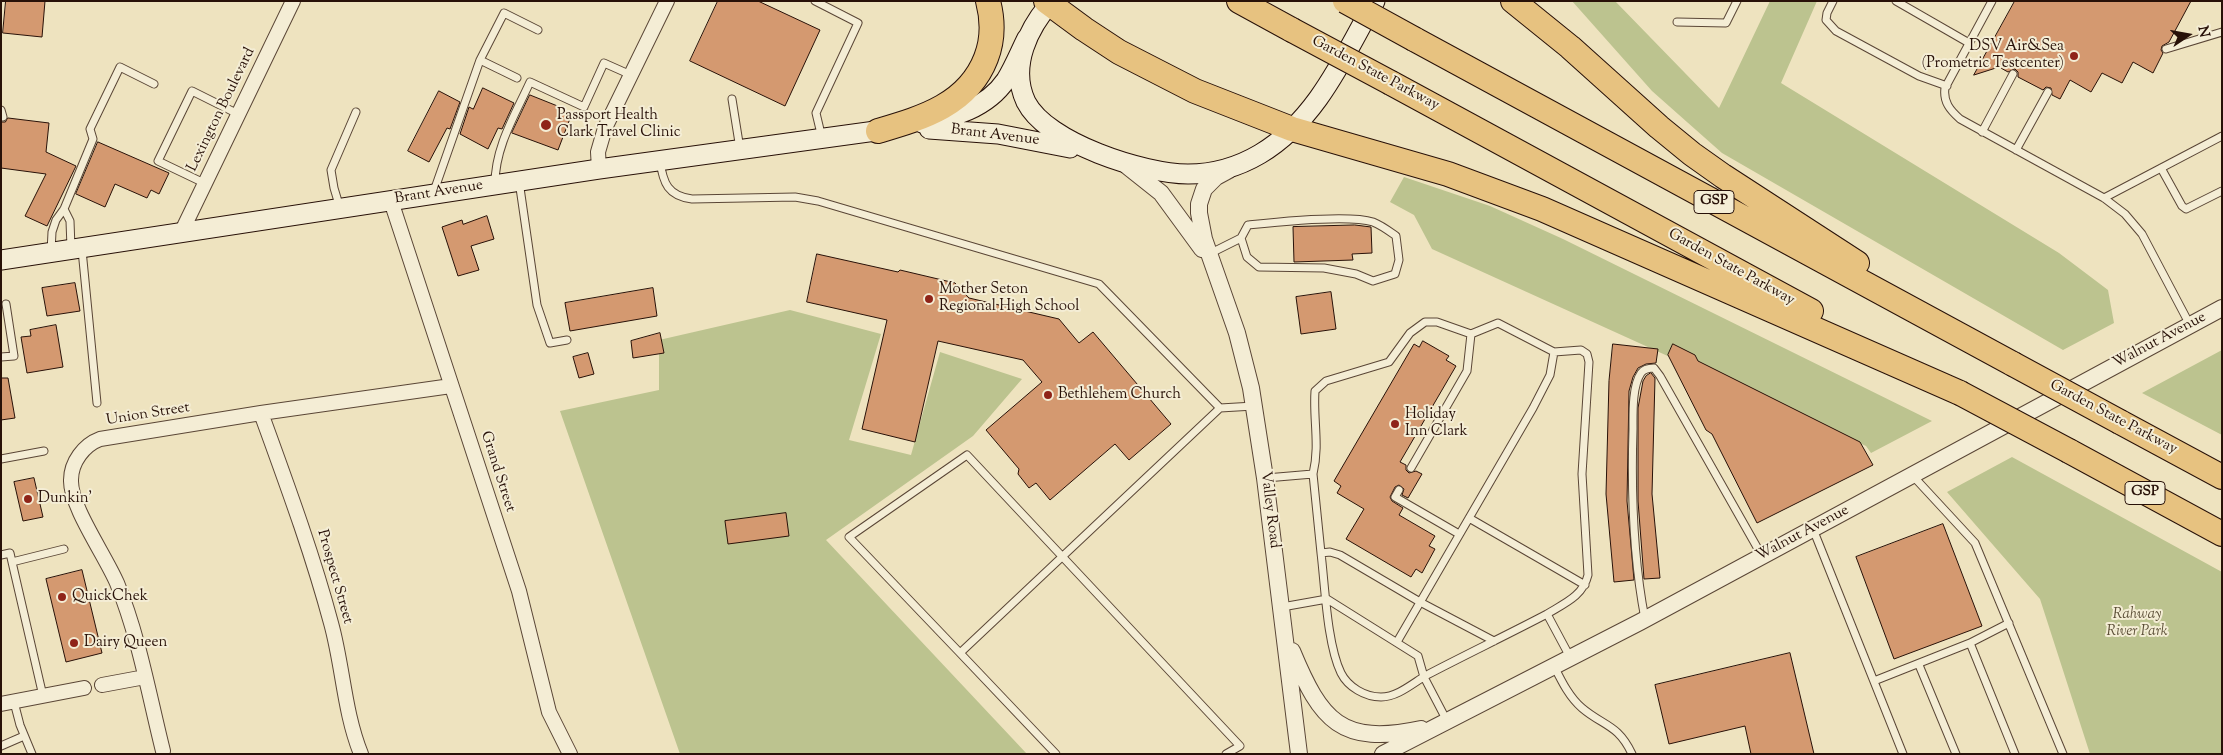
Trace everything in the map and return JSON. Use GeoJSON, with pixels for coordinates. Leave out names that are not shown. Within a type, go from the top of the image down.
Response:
{"type":"FeatureCollection","features":[{"type":"Feature","properties":{"kind":"highway"},"geometry":{"type":"LineString","coordinates":[[878,131],[938,109],[956,99],[969,88],[980,72],[990,44],[991,23],[988,1]]}},
{"type":"Feature","properties":{"kind":"highway","name":"Garden State Parkway"},"geometry":{"type":"LineString","coordinates":[[1239,1],[2222,534]]}},
{"type":"Feature","properties":{"kind":"highway","name":"Garden State Parkway"},"geometry":{"type":"LineString","coordinates":[[1345,1],[2222,477]]}},
{"type":"Feature","properties":{"kind":"highway"},"geometry":{"type":"LineString","coordinates":[[1514,1],[1570,47],[1670,137],[1707,165],[2013,364]]}},
{"type":"Feature","properties":{"kind":"highway"},"geometry":{"type":"LineString","coordinates":[[1539,1],[1570,47]]}},
{"type":"Feature","properties":{"kind":"highway"},"geometry":{"type":"LineString","coordinates":[[1049,2],[1084,29],[1143,66],[1195,91],[1292,129],[1448,174],[1542,208],[1960,392]]}},
{"type":"Feature","properties":{"kind":"main road"},"geometry":{"type":"LineString","coordinates":[[1049,2],[1027,38],[1022,55],[1021,74],[1023,92],[1030,107],[1051,129],[1110,158],[1186,174],[1212,172],[1238,165],[1261,154],[1292,129],[1322,94],[1375,1]]}},
{"type":"Feature","properties":{"kind":"main road","name":"Brant Avenue"},"geometry":{"type":"LineString","coordinates":[[1,260],[598,169],[878,131],[949,117],[981,103],[1005,81],[1027,38]]}},
{"type":"Feature","properties":{"kind":"main road","name":"Brant Avenue"},"geometry":{"type":"LineString","coordinates":[[878,131],[932,129],[976,131],[1048,142],[1110,158]]}},
{"type":"Feature","properties":{"kind":"street","name":"Lexington Boulevard"},"geometry":{"type":"LineString","coordinates":[[181,233],[293,1]]}},
{"type":"Feature","properties":{"kind":"street"},"geometry":{"type":"LineString","coordinates":[[598,169],[598,152],[602,135],[667,1]]}},
{"type":"Feature","properties":{"kind":"street","name":"Valley Road"},"geometry":{"type":"LineString","coordinates":[[1110,158],[1135,171],[1161,193],[1187,226],[1215,272]]}},
{"type":"Feature","properties":{"kind":"street","name":"Valley Road"},"geometry":{"type":"LineString","coordinates":[[1238,165],[1210,182],[1201,196],[1199,214],[1209,254],[1240,342],[1254,406],[1283,615],[1298,754]]}},
{"type":"Feature","properties":{"kind":"street","name":"Grand Street"},"geometry":{"type":"LineString","coordinates":[[391,200],[519,591],[549,712],[570,754]]}},
{"type":"Feature","properties":{"kind":"street","name":"Walnut Avenue"},"geometry":{"type":"LineString","coordinates":[[1382,754],[1645,619],[2222,308]]}},
{"type":"Feature","properties":{"kind":"street","name":"Union Street"},"geometry":{"type":"LineString","coordinates":[[163,751],[134,634],[117,583],[72,493],[72,469],[85,448],[100,439],[261,413],[451,386]]}},
{"type":"Feature","properties":{"kind":"street","name":"Prospect Street"},"geometry":{"type":"LineString","coordinates":[[261,413],[304,531],[332,625],[354,736],[361,754]]}},
{"type":"Feature","properties":{"kind":"street"},"geometry":{"type":"LineString","coordinates":[[1283,615],[1293,653],[1312,692],[1320,706],[1336,723],[1358,732],[1394,733],[1426,728],[1448,721]]}},
{"type":"Feature","properties":{"kind":"street"},"geometry":{"type":"LineString","coordinates":[[102,685],[145,677]]}},
{"type":"Feature","properties":{"kind":"street"},"geometry":{"type":"LineString","coordinates":[[8,703],[84,688]]}},
{"type":"Feature","properties":{"kind":"lane"},"geometry":{"type":"LineString","coordinates":[[815,1],[858,23],[816,113],[822,138]]}},
{"type":"Feature","properties":{"kind":"lane"},"geometry":{"type":"LineString","coordinates":[[1678,22],[1726,23],[1737,1]]}},
{"type":"Feature","properties":{"kind":"lane"},"geometry":{"type":"LineString","coordinates":[[1833,1],[1826,20],[1836,31],[1919,76],[1947,86]]}},
{"type":"Feature","properties":{"kind":"lane"},"geometry":{"type":"LineString","coordinates":[[1896,1],[1969,43]]}},
{"type":"Feature","properties":{"kind":"lane"},"geometry":{"type":"LineString","coordinates":[[1992,1],[1947,86],[1944,95],[1949,108],[1960,120],[2104,198],[2124,214],[2142,234],[2190,325]]}},
{"type":"Feature","properties":{"kind":"lane"},"geometry":{"type":"LineString","coordinates":[[433,194],[480,60],[504,13],[538,30]]}},
{"type":"Feature","properties":{"kind":"lane"},"geometry":{"type":"LineString","coordinates":[[2166,49],[2222,32]]}},
{"type":"Feature","properties":{"kind":"lane"},"geometry":{"type":"LineString","coordinates":[[480,60],[517,78]]}},
{"type":"Feature","properties":{"kind":"lane"},"geometry":{"type":"LineString","coordinates":[[495,185],[495,168],[503,142],[530,82],[584,107],[604,64],[631,75]]}},
{"type":"Feature","properties":{"kind":"lane"},"geometry":{"type":"LineString","coordinates":[[51,252],[52,232],[56,220],[64,208],[93,139],[90,129],[120,67],[154,84]]}},
{"type":"Feature","properties":{"kind":"lane"},"geometry":{"type":"LineString","coordinates":[[1982,132],[2013,74]]}},
{"type":"Feature","properties":{"kind":"lane"},"geometry":{"type":"LineString","coordinates":[[204,183],[158,161],[192,91],[238,114]]}},
{"type":"Feature","properties":{"kind":"lane"},"geometry":{"type":"LineString","coordinates":[[2016,150],[2048,92]]}},
{"type":"Feature","properties":{"kind":"lane"},"geometry":{"type":"LineString","coordinates":[[732,99],[740,150]]}},
{"type":"Feature","properties":{"kind":"lane"},"geometry":{"type":"LineString","coordinates":[[340,208],[331,170],[356,112]]}},
{"type":"Feature","properties":{"kind":"lane"},"geometry":{"type":"LineString","coordinates":[[2104,198],[2222,136]]}},
{"type":"Feature","properties":{"kind":"lane"},"geometry":{"type":"LineString","coordinates":[[660,161],[662,177],[666,185],[680,198],[795,197],[818,201],[1098,284],[1220,408]]}},
{"type":"Feature","properties":{"kind":"lane"},"geometry":{"type":"LineString","coordinates":[[2161,168],[2182,206],[2186,208],[2222,191]]}},
{"type":"Feature","properties":{"kind":"lane"},"geometry":{"type":"LineString","coordinates":[[519,181],[537,305],[550,343],[567,340]]}},
{"type":"Feature","properties":{"kind":"lane"},"geometry":{"type":"LineString","coordinates":[[64,208],[70,221],[76,248],[97,404]]}},
{"type":"Feature","properties":{"kind":"lane"},"geometry":{"type":"LineString","coordinates":[[1209,254],[1241,238],[1248,225],[1346,220],[1372,222],[1396,236],[1399,260],[1395,274],[1373,281],[1356,274],[1324,268],[1259,267],[1247,257],[1241,238]]}},
{"type":"Feature","properties":{"kind":"lane"},"geometry":{"type":"LineString","coordinates":[[1,357],[14,356],[6,304]]}},
{"type":"Feature","properties":{"kind":"lane"},"geometry":{"type":"LineString","coordinates":[[1425,322],[1437,322],[1471,334],[1498,323],[1554,352],[1582,350],[1587,354],[1589,362],[1582,474],[1588,566],[1585,585],[1579,595],[1547,614],[1424,677],[1395,694],[1381,697],[1365,694],[1351,686],[1341,674],[1334,655],[1321,553],[1314,474],[1318,455],[1314,406],[1315,391],[1326,380],[1390,362],[1410,333],[1425,322]]}},
{"type":"Feature","properties":{"kind":"lane"},"geometry":{"type":"LineString","coordinates":[[1411,468],[1467,371],[1471,334]]}},
{"type":"Feature","properties":{"kind":"lane"},"geometry":{"type":"LineString","coordinates":[[1397,642],[1550,375],[1554,352]]}},
{"type":"Feature","properties":{"kind":"lane"},"geometry":{"type":"LineString","coordinates":[[1645,619],[1639,589],[1631,487],[1633,398],[1640,374],[1645,370],[1654,368],[1762,556]]}},
{"type":"Feature","properties":{"kind":"lane"},"geometry":{"type":"LineString","coordinates":[[960,653],[1220,408],[1254,406]]}},
{"type":"Feature","properties":{"kind":"lane"},"geometry":{"type":"LineString","coordinates":[[1,459],[44,451]]}},
{"type":"Feature","properties":{"kind":"lane"},"geometry":{"type":"LineString","coordinates":[[1056,754],[849,537],[967,455],[1240,746],[1226,754]]}},
{"type":"Feature","properties":{"kind":"lane"},"geometry":{"type":"LineString","coordinates":[[1265,478],[1314,474]]}},
{"type":"Feature","properties":{"kind":"lane"},"geometry":{"type":"LineString","coordinates":[[1912,475],[1975,543],[2063,754]]}},
{"type":"Feature","properties":{"kind":"lane"},"geometry":{"type":"LineString","coordinates":[[1399,490],[1395,497],[1459,534]]}},
{"type":"Feature","properties":{"kind":"lane"},"geometry":{"type":"LineString","coordinates":[[1469,518],[1585,585]]}},
{"type":"Feature","properties":{"kind":"lane"},"geometry":{"type":"LineString","coordinates":[[1813,528],[1903,754]]}},
{"type":"Feature","properties":{"kind":"lane"},"geometry":{"type":"LineString","coordinates":[[12,562],[64,549]]}},
{"type":"Feature","properties":{"kind":"lane"},"geometry":{"type":"LineString","coordinates":[[2,552],[10,553],[43,696]]}},
{"type":"Feature","properties":{"kind":"lane"},"geometry":{"type":"LineString","coordinates":[[1321,553],[1330,552],[1340,555],[1420,602],[1494,641]]}},
{"type":"Feature","properties":{"kind":"lane"},"geometry":{"type":"LineString","coordinates":[[1283,615],[1327,599]]}},
{"type":"Feature","properties":{"kind":"lane"},"geometry":{"type":"LineString","coordinates":[[1327,599],[1418,656],[1424,677],[1448,721]]}},
{"type":"Feature","properties":{"kind":"lane"},"geometry":{"type":"LineString","coordinates":[[1547,614],[1570,658]]}},
{"type":"Feature","properties":{"kind":"lane"},"geometry":{"type":"LineString","coordinates":[[1874,681],[1919,665],[1970,643],[2009,623]]}},
{"type":"Feature","properties":{"kind":"lane"},"geometry":{"type":"LineString","coordinates":[[1970,643],[2015,754]]}},
{"type":"Feature","properties":{"kind":"lane"},"geometry":{"type":"LineString","coordinates":[[1919,665],[1956,754]]}},
{"type":"Feature","properties":{"kind":"lane"},"geometry":{"type":"LineString","coordinates":[[1553,666],[1566,689],[1582,708],[1611,726],[1626,741],[1632,754]]}},
{"type":"Feature","properties":{"kind":"lane"},"geometry":{"type":"LineString","coordinates":[[8,703],[32,754]]}},
{"type":"Feature","properties":{"kind":"lane"},"geometry":{"type":"LineString","coordinates":[[1,746],[24,736]]}},
{"type":"Feature","properties":{"kind":"green space"},"geometry":{"type":"Polygon","coordinates":[[[1572,1],[1615,1],[1719,108],[1770,1],[1817,1],[1781,83],[2059,253],[2108,290],[2114,323],[2063,350],[1722,153],[1652,91],[1572,1]]]}},
{"type":"Feature","properties":{"kind":"green space"},"geometry":{"type":"Polygon","coordinates":[[[1404,177],[1490,206],[1563,239],[1932,421],[1871,453],[1866,446],[1432,249],[1414,215],[1390,202],[1404,177]]]}},
{"type":"Feature","properties":{"kind":"green space"},"geometry":{"type":"Polygon","coordinates":[[[790,310],[881,334],[849,440],[911,455],[940,352],[1022,379],[973,436],[826,540],[1027,754],[680,754],[560,411],[659,390],[659,340],[790,310]]]}},
{"type":"Feature","properties":{"kind":"green space"},"geometry":{"type":"Polygon","coordinates":[[[2222,350],[2222,435],[2142,393],[2222,350]]]}},
{"type":"Feature","properties":{"kind":"green space","name":"Rahway River Park"},"geometry":{"type":"Polygon","coordinates":[[[2012,457],[2222,572],[2222,754],[2090,754],[2040,599],[1947,492],[2012,457]]]}},
{"type":"Feature","properties":{"kind":"building"},"geometry":{"type":"Polygon","coordinates":[[[6,1],[45,1],[42,37],[3,33],[6,1]]]}},
{"type":"Feature","properties":{"kind":"building"},"geometry":{"type":"Polygon","coordinates":[[[718,1],[758,1],[820,30],[785,106],[690,61],[718,1]]]}},
{"type":"Feature","properties":{"kind":"building","name":"DSV Air&Sea (Prometric Testcenter)"},"geometry":{"type":"Polygon","coordinates":[[[2015,1],[2191,1],[2169,42],[2162,46],[2161,50],[2163,53],[2153,73],[2133,62],[2122,83],[2102,73],[2091,92],[2070,80],[2060,99],[2052,95],[2051,88],[2046,87],[2043,90],[2018,77],[2018,72],[2015,69],[2008,72],[1999,67],[1974,75],[2015,1]]]}},
{"type":"Feature","properties":{"kind":"building"},"geometry":{"type":"Polygon","coordinates":[[[483,88],[514,103],[502,129],[498,128],[488,149],[460,134],[469,107],[473,109],[483,88]]]}},
{"type":"Feature","properties":{"kind":"building"},"geometry":{"type":"Polygon","coordinates":[[[439,91],[460,102],[450,129],[447,128],[429,162],[408,151],[439,91]]]}},
{"type":"Feature","properties":{"kind":"building"},"geometry":{"type":"Polygon","coordinates":[[[530,95],[560,107],[558,111],[571,116],[558,150],[512,133],[530,95]]]}},
{"type":"Feature","properties":{"kind":"building"},"geometry":{"type":"Polygon","coordinates":[[[8,118],[49,123],[46,152],[76,166],[47,226],[25,216],[46,174],[1,168],[1,122],[5,122],[8,118]]]}},
{"type":"Feature","properties":{"kind":"building"},"geometry":{"type":"Polygon","coordinates":[[[98,142],[169,173],[159,194],[151,190],[147,198],[115,184],[105,207],[76,194],[98,142]]]}},
{"type":"Feature","properties":{"kind":"building"},"geometry":{"type":"Polygon","coordinates":[[[487,216],[494,239],[471,246],[479,270],[458,276],[442,227],[462,220],[463,224],[487,216]]]}},
{"type":"Feature","properties":{"kind":"building"},"geometry":{"type":"Polygon","coordinates":[[[1355,225],[1371,227],[1372,253],[1352,254],[1353,260],[1294,262],[1293,227],[1355,225]]]}},
{"type":"Feature","properties":{"kind":"building"},"geometry":{"type":"Polygon","coordinates":[[[817,254],[955,283],[969,298],[1059,319],[1079,343],[1093,332],[1171,424],[1129,460],[1115,444],[1050,500],[1036,483],[1029,488],[1018,474],[1019,469],[986,430],[1042,382],[1023,360],[938,341],[915,442],[862,429],[887,320],[807,302],[817,254]]]}},
{"type":"Feature","properties":{"kind":"building"},"geometry":{"type":"Polygon","coordinates":[[[75,283],[80,311],[47,316],[42,288],[75,283]]]}},
{"type":"Feature","properties":{"kind":"building"},"geometry":{"type":"Polygon","coordinates":[[[653,288],[657,316],[570,331],[565,303],[653,288]]]}},
{"type":"Feature","properties":{"kind":"building"},"geometry":{"type":"Polygon","coordinates":[[[1331,292],[1336,329],[1301,334],[1296,297],[1331,292]]]}},
{"type":"Feature","properties":{"kind":"building"},"geometry":{"type":"Polygon","coordinates":[[[56,325],[63,367],[27,373],[21,337],[31,336],[30,330],[56,325]]]}},
{"type":"Feature","properties":{"kind":"building"},"geometry":{"type":"Polygon","coordinates":[[[660,333],[664,353],[633,358],[631,341],[660,333]]]}},
{"type":"Feature","properties":{"kind":"building","name":"Holiday Inn Clark"},"geometry":{"type":"Polygon","coordinates":[[[1423,341],[1449,356],[1446,360],[1456,366],[1400,462],[1406,465],[1406,470],[1409,473],[1416,471],[1422,474],[1408,498],[1402,495],[1404,489],[1399,485],[1395,487],[1390,497],[1392,501],[1403,508],[1399,515],[1435,536],[1429,546],[1435,549],[1422,573],[1416,569],[1411,577],[1346,539],[1364,509],[1337,493],[1341,486],[1334,481],[1414,344],[1419,347],[1423,341]]]}},
{"type":"Feature","properties":{"kind":"building"},"geometry":{"type":"Polygon","coordinates":[[[1613,344],[1658,349],[1656,363],[1646,364],[1638,368],[1629,391],[1627,501],[1634,580],[1614,582],[1606,494],[1609,381],[1613,344]]]}},
{"type":"Feature","properties":{"kind":"building"},"geometry":{"type":"Polygon","coordinates":[[[1673,344],[1695,355],[1698,361],[1860,442],[1873,465],[1757,523],[1712,434],[1706,430],[1668,355],[1673,344]]]}},
{"type":"Feature","properties":{"kind":"building"},"geometry":{"type":"Polygon","coordinates":[[[588,353],[594,374],[579,378],[573,357],[588,353]]]}},
{"type":"Feature","properties":{"kind":"building"},"geometry":{"type":"Polygon","coordinates":[[[1651,373],[1655,378],[1652,494],[1660,578],[1644,579],[1638,501],[1638,408],[1643,381],[1651,373]]]}},
{"type":"Feature","properties":{"kind":"building"},"geometry":{"type":"Polygon","coordinates":[[[1,378],[8,378],[15,418],[1,420],[1,378]]]}},
{"type":"Feature","properties":{"kind":"building","name":"Dunkin'"},"geometry":{"type":"Polygon","coordinates":[[[34,478],[43,517],[23,521],[14,482],[34,478]]]}},
{"type":"Feature","properties":{"kind":"building"},"geometry":{"type":"Polygon","coordinates":[[[786,513],[789,536],[728,544],[725,521],[786,513]]]}},
{"type":"Feature","properties":{"kind":"building"},"geometry":{"type":"Polygon","coordinates":[[[1943,524],[1982,626],[1894,659],[1856,557],[1943,524]]]}},
{"type":"Feature","properties":{"kind":"building"},"geometry":{"type":"Polygon","coordinates":[[[82,570],[102,653],[66,662],[46,579],[82,570]]]}},
{"type":"Feature","properties":{"kind":"building"},"geometry":{"type":"Polygon","coordinates":[[[1790,653],[1814,754],[1751,754],[1745,726],[1669,744],[1655,685],[1790,653]]]}},
{"type":"Feature","properties":{"kind":"place","name":"DSV Air&Sea (Prometric Testcenter)"},"geometry":{"type":"Point","coordinates":[2074,56]}},
{"type":"Feature","properties":{"kind":"place","name":"Passport Health Clark Travel Clinic"},"geometry":{"type":"Point","coordinates":[546,125]}},
{"type":"Feature","properties":{"kind":"place","name":"Mother Seton Regional High School"},"geometry":{"type":"Point","coordinates":[929,299]}},
{"type":"Feature","properties":{"kind":"place","name":"Bethlehem Church"},"geometry":{"type":"Point","coordinates":[1048,395]}},
{"type":"Feature","properties":{"kind":"place","name":"Holiday Inn Clark"},"geometry":{"type":"Point","coordinates":[1395,424]}},
{"type":"Feature","properties":{"kind":"place","name":"Dunkin'"},"geometry":{"type":"Point","coordinates":[28,499]}},
{"type":"Feature","properties":{"kind":"place","name":"QuickChek"},"geometry":{"type":"Point","coordinates":[62,597]}},
{"type":"Feature","properties":{"kind":"place","name":"Dairy Queen"},"geometry":{"type":"Point","coordinates":[74,643]}}]}
